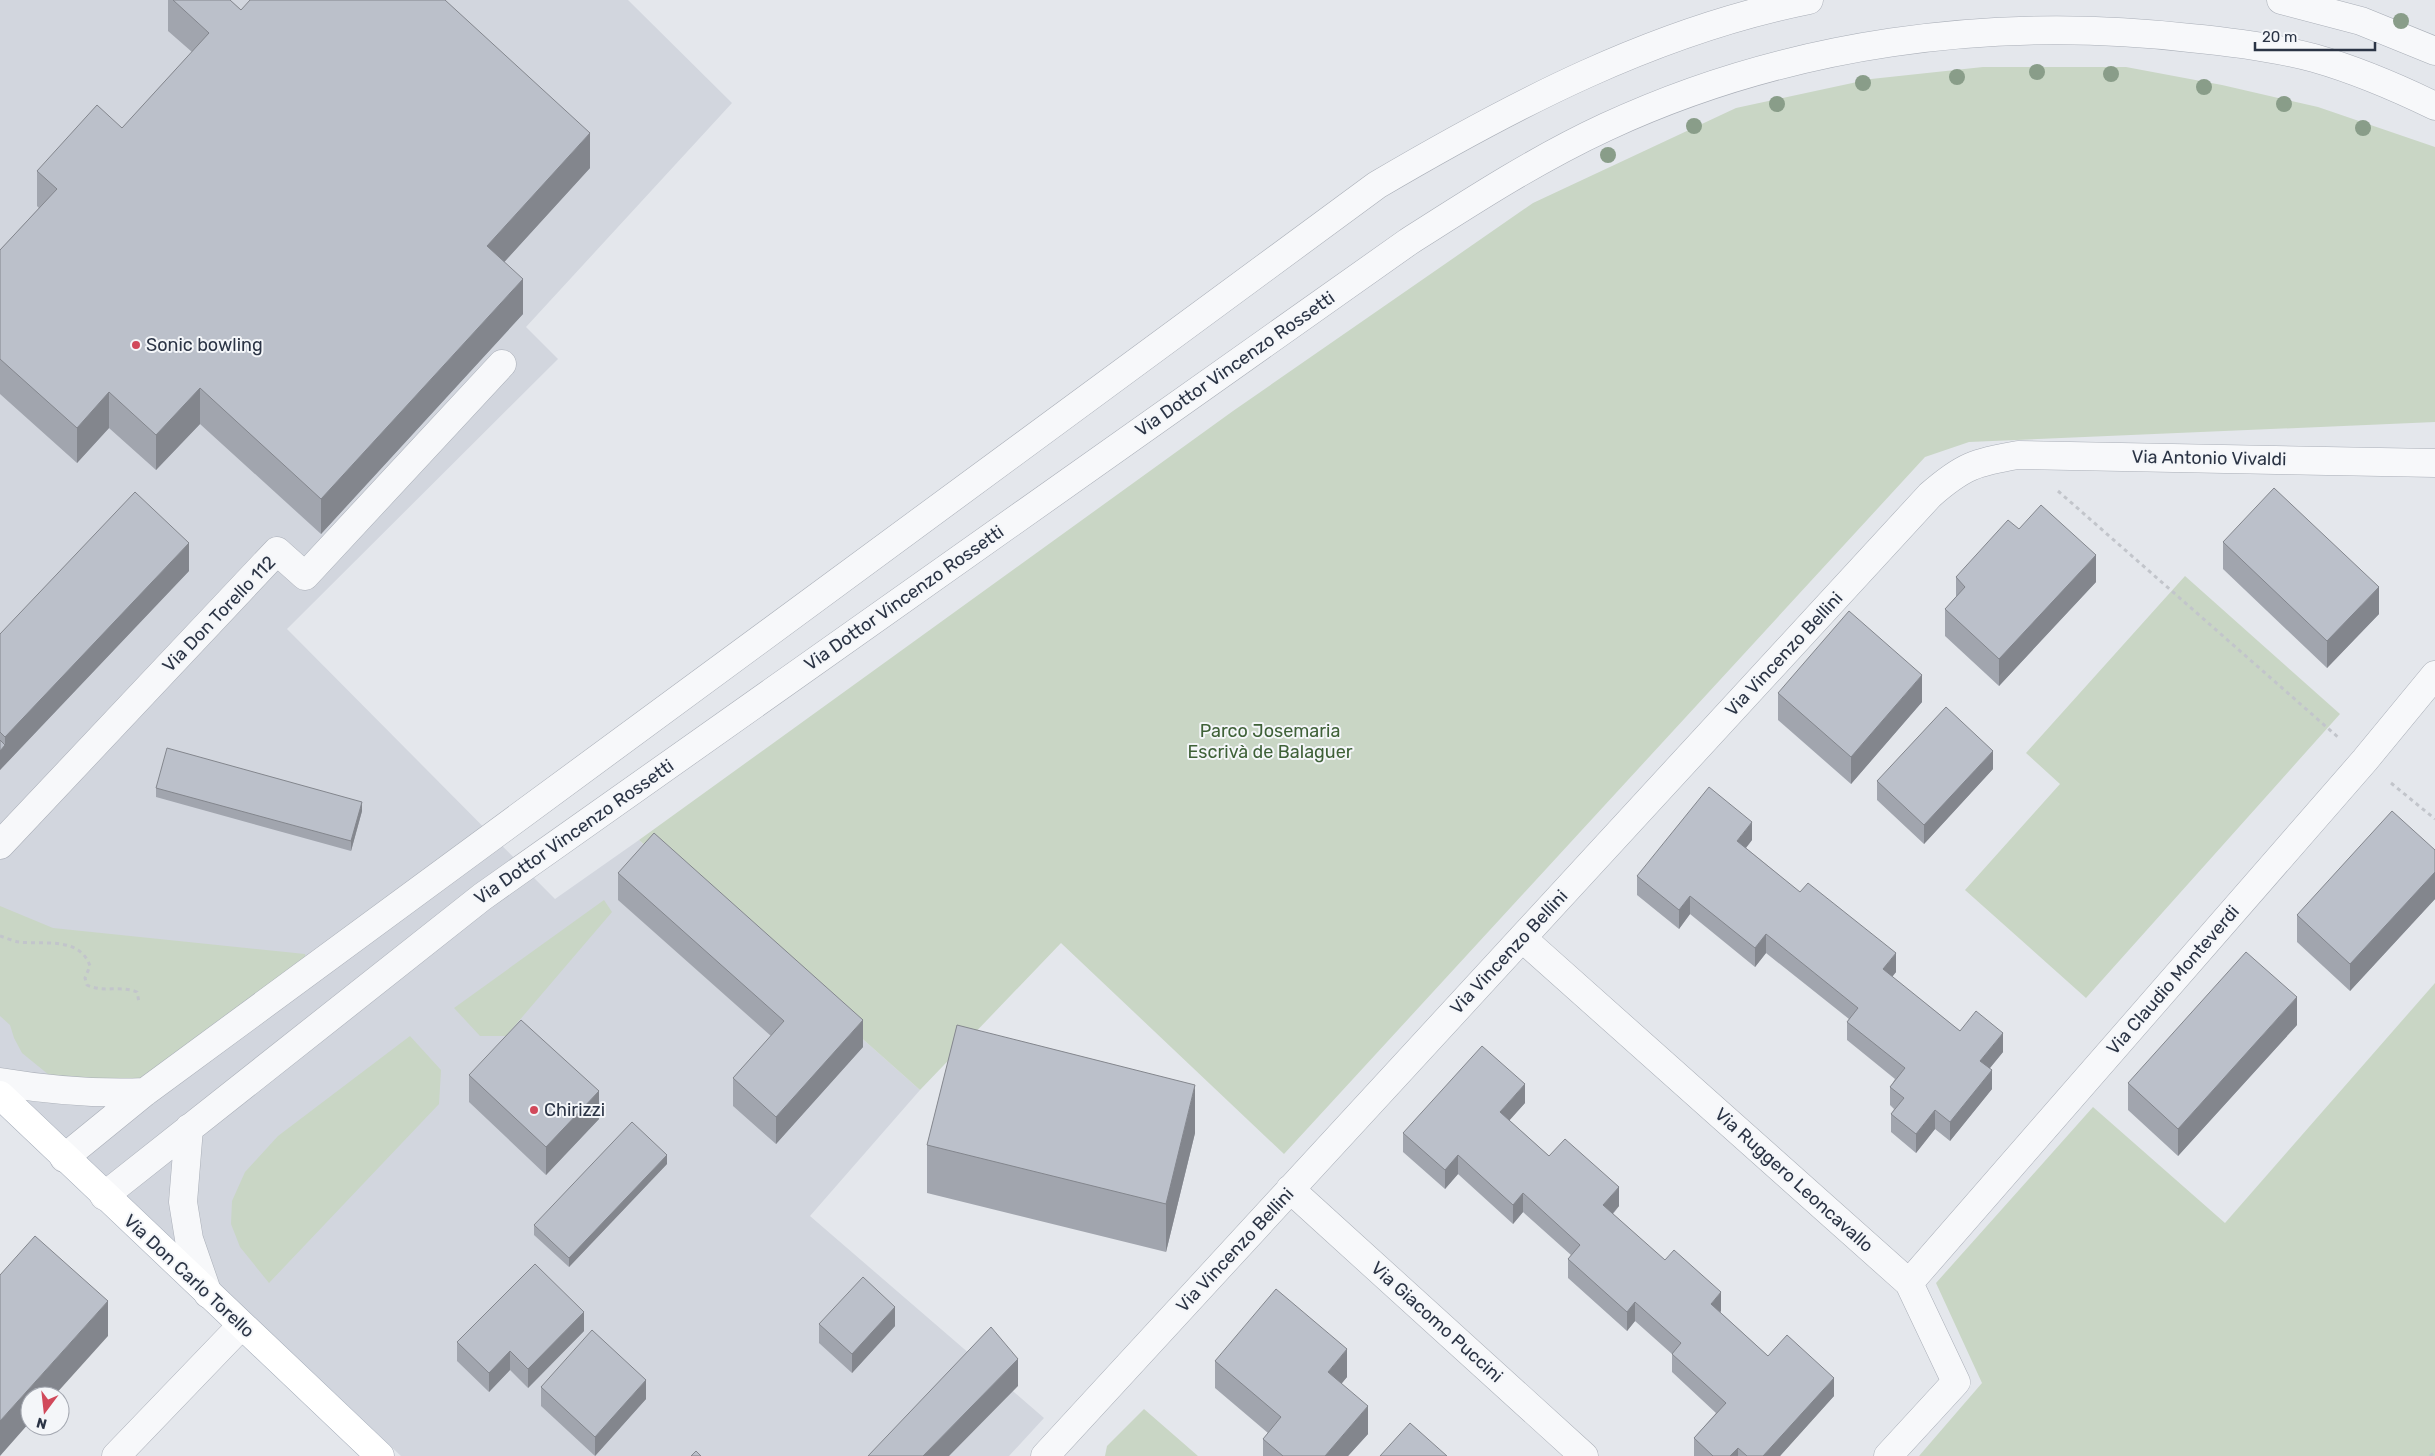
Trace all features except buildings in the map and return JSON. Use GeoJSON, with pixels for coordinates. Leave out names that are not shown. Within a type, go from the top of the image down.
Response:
{"type":"FeatureCollection","features":[{"type":"Feature","properties":{"kind":"main road","name":"Via Don Carlo Torello"},"geometry":{"type":"LineString","coordinates":[[0,1095],[64,1158],[380,1456]]}},
{"type":"Feature","properties":{"kind":"street"},"geometry":{"type":"LineString","coordinates":[[64,1158],[145,1092],[1377,186],[1459,137],[1599,68],[1696,30],[1738,16],[1810,0]]}},
{"type":"Feature","properties":{"kind":"street"},"geometry":{"type":"LineString","coordinates":[[2293,1],[2361,21],[2435,51]]}},
{"type":"Feature","properties":{"kind":"street","name":"Via Dottor Vincenzo Rossetti"},"geometry":{"type":"LineString","coordinates":[[104,1196],[482,897],[1408,242],[1490,190],[1606,127],[1708,86],[1764,68],[1823,54],[1925,38],[2030,30],[2124,31],[2246,44],[2281,50],[2316,59],[2376,79],[2435,106]]}},
{"type":"Feature","properties":{"kind":"street","name":"Via Don Torello 112"},"geometry":{"type":"LineString","coordinates":[[0,845],[276,551],[305,576],[502,364]]}},
{"type":"Feature","properties":{"kind":"street","name":"Via Antonio Vivaldi"},"geometry":{"type":"LineString","coordinates":[[1984,461],[2018,456],[2435,463]]}},
{"type":"Feature","properties":{"kind":"street","name":"Via Vincenzo Bellini"},"geometry":{"type":"LineString","coordinates":[[1048,1455],[1290,1189],[1930,494],[1954,474],[1984,461]]}},
{"type":"Feature","properties":{"kind":"street","name":"Via Claudio Monteverdi"},"geometry":{"type":"LineString","coordinates":[[1910,1283],[2364,760],[2435,675]]}},
{"type":"Feature","properties":{"kind":"street","name":"Via Ruggero Leoncavallo"},"geometry":{"type":"LineString","coordinates":[[1522,938],[1910,1283],[1956,1382],[1888,1456]]}},
{"type":"Feature","properties":{"kind":"street"},"geometry":{"type":"LineString","coordinates":[[0,1082],[29,1087],[110,1094],[145,1092]]}},
{"type":"Feature","properties":{"kind":"street"},"geometry":{"type":"LineString","coordinates":[[189,1128],[183,1202],[189,1239],[208,1294]]}},
{"type":"Feature","properties":{"kind":"street","name":"Via Giacomo Puccini"},"geometry":{"type":"LineString","coordinates":[[1290,1189],[1584,1456]]}},
{"type":"Feature","properties":{"kind":"street"},"geometry":{"type":"LineString","coordinates":[[116,1456],[241,1326]]}},
{"type":"Feature","properties":{"kind":"path"},"geometry":{"type":"LineString","coordinates":[[2018,456],[2364,760],[2435,819]]}},
{"type":"Feature","properties":{"kind":"path"},"geometry":{"type":"LineString","coordinates":[[0,936],[19,942],[66,944],[87,958],[90,966],[85,978],[87,985],[93,988],[129,989],[137,992],[139,1002]]}},
{"type":"Feature","properties":{"kind":"path"},"geometry":{"type":"LineString","coordinates":[[2430,1456],[2435,1452]]}},
{"type":"Feature","properties":{"kind":"shaded area"},"geometry":{"type":"Polygon","coordinates":[[[0,0],[628,0],[732,103],[526,327],[558,359],[287,629],[555,899],[639,840],[920,1090],[810,1216],[1044,1418],[1009,1456],[401,1456],[0,1080],[0,0]]]}},
{"type":"Feature","properties":{"kind":"green space","name":"Parco Josemaria Escrivà de Balaguer"},"geometry":{"type":"Polygon","coordinates":[[[1983,67],[2126,67],[2222,85],[2318,107],[2435,147],[2435,422],[1969,442],[1925,457],[1284,1154],[1061,943],[920,1090],[639,840],[1233,411],[1533,203],[1736,108],[1871,79],[1983,67]]]}},
{"type":"Feature","properties":{"kind":"green space"},"geometry":{"type":"Polygon","coordinates":[[[2185,576],[2340,714],[2086,998],[1965,890],[2060,784],[2026,753],[2185,576]]]}},
{"type":"Feature","properties":{"kind":"green space"},"geometry":{"type":"Polygon","coordinates":[[[604,900],[612,912],[506,1036],[480,1036],[454,1008],[604,900]]]}},
{"type":"Feature","properties":{"kind":"green space"},"geometry":{"type":"Polygon","coordinates":[[[0,906],[53,928],[305,954],[307,967],[143,1089],[49,1075],[22,1053],[10,1025],[0,1016],[0,906]]]}},
{"type":"Feature","properties":{"kind":"green space"},"geometry":{"type":"Polygon","coordinates":[[[2435,983],[2435,1456],[1919,1456],[1982,1383],[1936,1283],[2093,1107],[2225,1223],[2435,983]]]}},
{"type":"Feature","properties":{"kind":"green space"},"geometry":{"type":"Polygon","coordinates":[[[410,1036],[441,1070],[439,1104],[269,1283],[240,1247],[231,1224],[232,1201],[245,1172],[278,1136],[410,1036]]]}},
{"type":"Feature","properties":{"kind":"green space"},"geometry":{"type":"Polygon","coordinates":[[[1144,1409],[1198,1456],[1105,1456],[1107,1446],[1144,1409]]]}},
{"type":"Feature","properties":{"kind":"place","name":"Sonic bowling"},"geometry":{"type":"Point","coordinates":[136,345]}},
{"type":"Feature","properties":{"kind":"place","name":"Chirizzi"},"geometry":{"type":"Point","coordinates":[534,1110]}}]}
